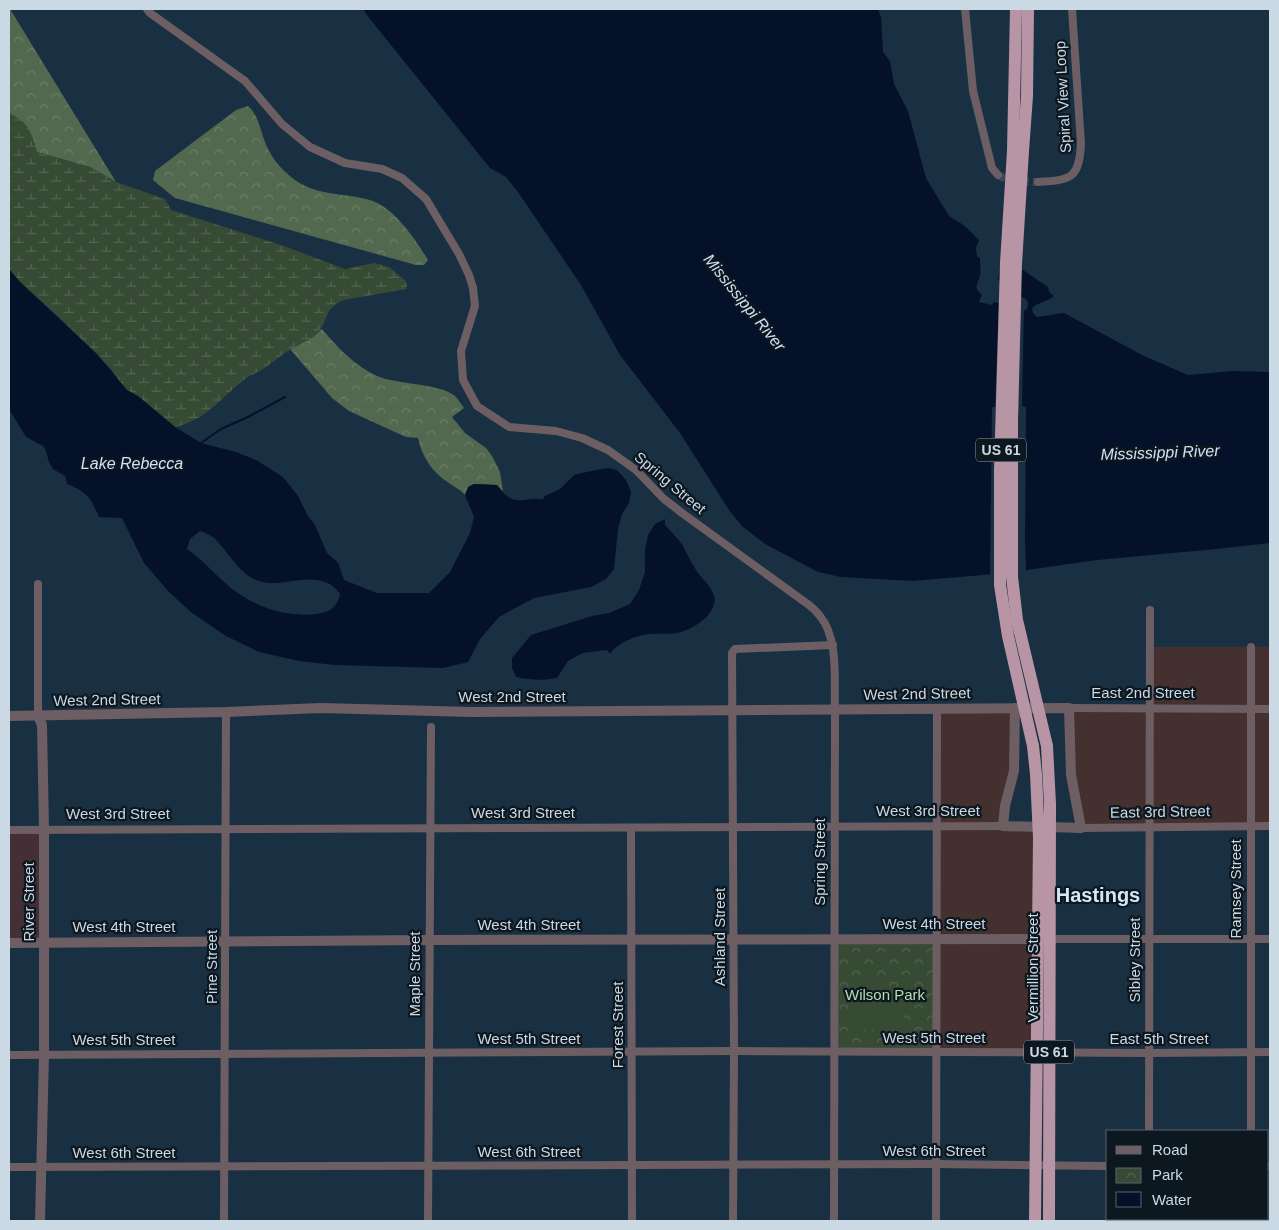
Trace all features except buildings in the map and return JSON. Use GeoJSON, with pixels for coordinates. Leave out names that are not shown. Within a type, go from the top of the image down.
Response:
{"type":"FeatureCollection","features":[{"type":"Feature","properties":{"kind":"highway","name":"US 61"},"geometry":{"type":"LineString","coordinates":[[1016,9],[1018,151]]}},
{"type":"Feature","properties":{"kind":"highway","name":"US 61"},"geometry":{"type":"LineString","coordinates":[[1018,151],[1027,96],[1028,9]]}},
{"type":"Feature","properties":{"kind":"highway","name":"Vermillion Street"},"geometry":{"type":"LineString","coordinates":[[1018,151],[1012,421],[1012,577],[1017,620],[1047,746],[1044,827],[1042,1052],[1043,1165],[1049,1221]]}},
{"type":"Feature","properties":{"kind":"highway","name":"Vermillion Street"},"geometry":{"type":"LineString","coordinates":[[1018,151],[1006,263],[1000,461],[1000,585],[1008,636],[1034,746],[1044,827]]}},
{"type":"Feature","properties":{"kind":"highway","name":"Vermillion Street"},"geometry":{"type":"LineString","coordinates":[[1035,1221],[1043,1165]]}},
{"type":"Feature","properties":{"kind":"street","name":"Spring Street"},"geometry":{"type":"LineString","coordinates":[[147,9],[245,81],[282,124],[310,147],[345,163],[382,169],[402,178],[426,199],[459,254],[471,282],[475,306],[461,351],[463,380],[477,406],[509,427],[556,431],[582,438],[608,450],[636,470],[664,499],[809,605],[821,616],[833,645],[835,710],[834,1221]]}},
{"type":"Feature","properties":{"kind":"street"},"geometry":{"type":"LineString","coordinates":[[965,9],[973,91],[992,168],[998,175]]}},
{"type":"Feature","properties":{"kind":"street","name":"Spiral View Loop"},"geometry":{"type":"LineString","coordinates":[[1038,182],[1069,178],[1077,171],[1080,162],[1081,144],[1072,9]]}},
{"type":"Feature","properties":{"kind":"street","name":"River Street"},"geometry":{"type":"LineString","coordinates":[[38,584],[38,716],[42,725],[44,830],[44,1054],[40,1221]]}},
{"type":"Feature","properties":{"kind":"street","name":"Sibley Street"},"geometry":{"type":"LineString","coordinates":[[1149,1130],[1150,610]]}},
{"type":"Feature","properties":{"kind":"street","name":"Ashland Street"},"geometry":{"type":"LineString","coordinates":[[733,1221],[732,653],[735,648],[833,645]]}},
{"type":"Feature","properties":{"kind":"street","name":"Ramsey Street"},"geometry":{"type":"LineString","coordinates":[[1250,1130],[1251,647]]}},
{"type":"Feature","properties":{"kind":"street","name":"West 2nd Street"},"geometry":{"type":"LineString","coordinates":[[9,716],[226,712],[322,708],[472,712],[1015,708]]}},
{"type":"Feature","properties":{"kind":"street"},"geometry":{"type":"LineString","coordinates":[[1003,826],[1005,806],[1014,770],[1015,708]]}},
{"type":"Feature","properties":{"kind":"street","name":"East 2nd Street"},"geometry":{"type":"LineString","coordinates":[[1015,708],[1270,708]]}},
{"type":"Feature","properties":{"kind":"street"},"geometry":{"type":"LineString","coordinates":[[1069,708],[1071,775],[1081,828]]}},
{"type":"Feature","properties":{"kind":"street"},"geometry":{"type":"LineString","coordinates":[[936,1221],[935,939],[937,709]]}},
{"type":"Feature","properties":{"kind":"street","name":"Pine Street"},"geometry":{"type":"LineString","coordinates":[[224,1221],[226,712]]}},
{"type":"Feature","properties":{"kind":"street","name":"Maple Street"},"geometry":{"type":"LineString","coordinates":[[428,1221],[431,727]]}},
{"type":"Feature","properties":{"kind":"street","name":"West 3rd Street"},"geometry":{"type":"LineString","coordinates":[[9,830],[733,826],[1044,827]]}},
{"type":"Feature","properties":{"kind":"street","name":"East 3rd Street"},"geometry":{"type":"LineString","coordinates":[[1044,827],[1270,826]]}},
{"type":"Feature","properties":{"kind":"street","name":"Forest Street"},"geometry":{"type":"LineString","coordinates":[[631,828],[632,1221]]}},
{"type":"Feature","properties":{"kind":"street"},"geometry":{"type":"LineString","coordinates":[[1043,939],[1270,939]]}},
{"type":"Feature","properties":{"kind":"street","name":"West 4th Street"},"geometry":{"type":"LineString","coordinates":[[9,943],[1043,939]]}},
{"type":"Feature","properties":{"kind":"street","name":"West 5th Street"},"geometry":{"type":"LineString","coordinates":[[9,1055],[734,1051],[1042,1052]]}},
{"type":"Feature","properties":{"kind":"street","name":"East 5th Street"},"geometry":{"type":"LineString","coordinates":[[1042,1052],[1270,1052]]}},
{"type":"Feature","properties":{"kind":"street","name":"West 6th Street"},"geometry":{"type":"LineString","coordinates":[[9,1167],[936,1164],[1106,1166]]}},
{"type":"Feature","properties":{"kind":"shaded area"},"geometry":{"type":"Polygon","coordinates":[[[1150,647],[1270,647],[1270,826],[1081,828],[1069,708],[1149,708],[1150,647]]]}},
{"type":"Feature","properties":{"kind":"shaded area"},"geometry":{"type":"Polygon","coordinates":[[[1015,708],[1015,732],[1003,826],[1033,831],[1036,1052],[936,1052],[937,709],[1015,708]]]}},
{"type":"Feature","properties":{"kind":"shaded area"},"geometry":{"type":"Polygon","coordinates":[[[44,829],[44,942],[9,943],[9,830],[44,829]]]}},
{"type":"Feature","properties":{"kind":"green space"},"geometry":{"type":"Polygon","coordinates":[[[9,9],[116,182],[90,167],[36,152],[28,129],[15,116],[9,114],[9,9]]]}},
{"type":"Feature","properties":{"kind":"green space"},"geometry":{"type":"Polygon","coordinates":[[[248,106],[257,120],[269,151],[287,174],[300,183],[319,191],[370,200],[379,204],[396,217],[411,234],[428,260],[424,265],[416,265],[175,198],[153,180],[155,171],[236,110],[248,106]]]}},
{"type":"Feature","properties":{"kind":"green space"},"geometry":{"type":"Polygon","coordinates":[[[9,114],[15,116],[28,128],[37,152],[90,167],[116,182],[165,199],[171,210],[284,246],[345,269],[374,263],[389,267],[405,280],[406,289],[344,300],[337,304],[332,307],[323,326],[311,338],[249,376],[196,419],[175,427],[138,396],[127,390],[112,370],[63,321],[20,282],[9,269],[9,114]]]}},
{"type":"Feature","properties":{"kind":"green space"},"geometry":{"type":"Polygon","coordinates":[[[322,329],[347,356],[369,372],[386,379],[429,386],[455,396],[464,408],[452,417],[465,433],[486,448],[492,456],[500,472],[503,492],[497,485],[474,484],[468,487],[465,495],[433,469],[422,452],[418,438],[406,437],[349,411],[332,398],[290,349],[313,337],[322,329]]]}},
{"type":"Feature","properties":{"kind":"green space","name":"Wilson Park"},"geometry":{"type":"Polygon","coordinates":[[[935,939],[936,1052],[834,1051],[834,940],[935,939]]]}},
{"type":"Feature","properties":{"kind":"green space"},"geometry":{"type":"Polygon","coordinates":[[[851,976],[875,979],[892,989],[902,1006],[905,1030],[851,1030],[851,976]]]}},
{"type":"Feature","properties":{"kind":"water","name":"Mississippi River"},"geometry":{"type":"Polygon","coordinates":[[[363,9],[878,9],[881,17],[883,52],[890,61],[894,84],[908,111],[926,178],[949,216],[965,226],[979,240],[976,248],[977,257],[980,258],[980,274],[976,286],[982,295],[979,302],[992,305],[994,302],[1023,311],[1027,309],[1028,303],[1026,299],[1005,289],[998,279],[1000,269],[1023,270],[1048,287],[1049,292],[1054,296],[1032,308],[1033,313],[1037,317],[1064,313],[1144,356],[1188,375],[1233,371],[1270,372],[1270,543],[1097,560],[1006,573],[913,581],[841,577],[818,572],[765,544],[742,526],[729,510],[680,433],[620,355],[581,285],[518,192],[506,177],[490,168],[363,9]]]}},
{"type":"Feature","properties":{"kind":"water","name":"Lake Rebecca"},"geometry":{"type":"Polygon","coordinates":[[[9,269],[20,282],[97,354],[127,390],[138,396],[175,427],[201,443],[236,452],[256,460],[283,477],[298,496],[315,525],[327,553],[338,563],[344,580],[377,593],[429,593],[450,572],[470,533],[474,517],[465,495],[468,487],[474,484],[497,485],[508,497],[515,500],[543,499],[545,496],[560,489],[574,475],[608,468],[617,470],[626,480],[631,492],[629,503],[622,514],[618,529],[614,569],[606,579],[591,587],[534,598],[499,617],[480,639],[468,662],[443,668],[334,665],[299,661],[259,652],[226,636],[192,613],[169,592],[144,563],[122,518],[99,517],[88,496],[67,484],[65,476],[53,469],[43,446],[26,437],[9,409],[9,269]],[[200,531],[190,539],[187,549],[242,596],[265,608],[303,615],[325,612],[337,603],[340,594],[332,585],[322,581],[301,580],[269,583],[252,578],[239,568],[214,538],[200,531]]]}},
{"type":"Feature","properties":{"kind":"water"},"geometry":{"type":"Polygon","coordinates":[[[665,519],[665,525],[681,543],[696,570],[712,591],[714,605],[706,617],[694,627],[681,632],[650,634],[633,638],[617,646],[610,654],[607,650],[583,653],[568,661],[557,678],[537,680],[516,677],[512,668],[512,658],[531,635],[592,616],[609,613],[630,604],[639,590],[645,572],[645,550],[648,535],[655,524],[665,519]]]}},
{"type":"Feature","properties":{"kind":"pier"},"geometry":{"type":"Polygon","coordinates":[[[999,301],[1024,307],[1022,406],[1026,407],[1026,573],[990,577],[992,407],[995,407],[999,301]]]}},
{"type":"Feature","properties":{"kind":"waterway"},"geometry":{"type":"LineString","coordinates":[[201,443],[221,429],[285,397]]}},
{"type":"Feature","properties":{"kind":"tunnel"},"geometry":{"type":"LineString","coordinates":[[998,175],[1008,180],[1038,182]]}},
{"type":"Feature","properties":{"kind":"district","name":"Hastings"},"geometry":{"type":"Point","coordinates":[1098,895]}}]}
